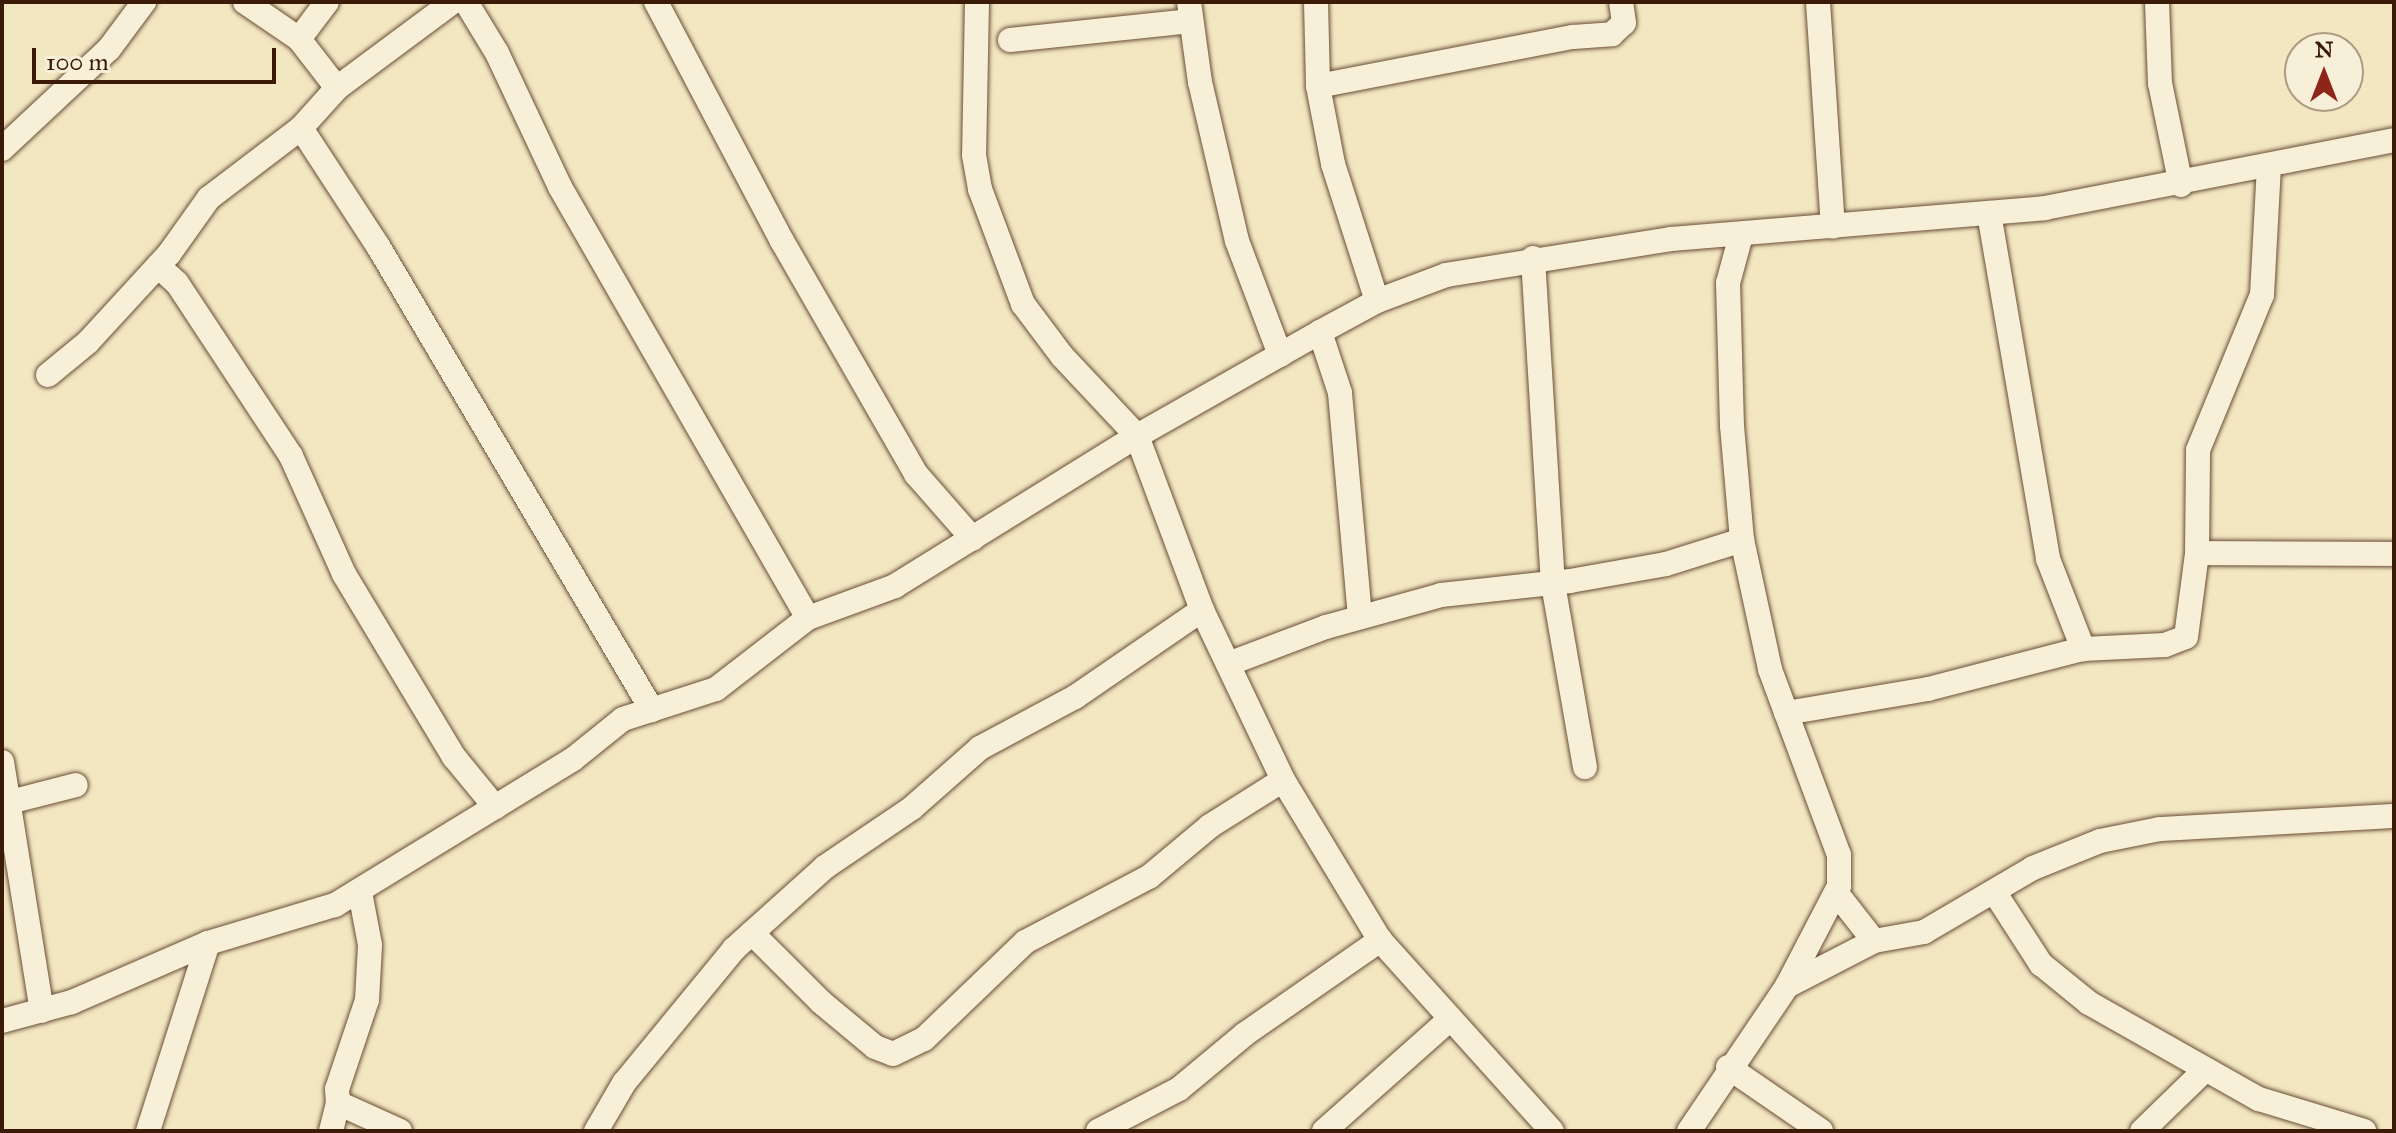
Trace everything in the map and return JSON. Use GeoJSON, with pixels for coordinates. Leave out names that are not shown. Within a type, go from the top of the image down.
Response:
{"type":"FeatureCollection","features":[{"type":"Feature","properties":{"kind":"street"},"geometry":{"type":"LineString","coordinates":[[2,149],[109,49],[144,2]]}},
{"type":"Feature","properties":{"kind":"street"},"geometry":{"type":"LineString","coordinates":[[245,2],[299,39],[337,88]]}},
{"type":"Feature","properties":{"kind":"street"},"geometry":{"type":"LineString","coordinates":[[299,39],[327,2]]}},
{"type":"Feature","properties":{"kind":"street"},"geometry":{"type":"LineString","coordinates":[[48,375],[88,342],[158,266],[209,198],[301,128],[337,88],[453,2]]}},
{"type":"Feature","properties":{"kind":"street"},"geometry":{"type":"LineString","coordinates":[[466,2],[497,53],[560,187],[808,618]]}},
{"type":"Feature","properties":{"kind":"street"},"geometry":{"type":"LineString","coordinates":[[656,2],[782,241],[916,474],[973,539]]}},
{"type":"Feature","properties":{"kind":"street"},"geometry":{"type":"LineString","coordinates":[[977,2],[974,155],[1011,278],[1037,328],[1137,436],[1202,610],[1283,780],[1380,940],[1552,1131]]}},
{"type":"Feature","properties":{"kind":"street"},"geometry":{"type":"LineString","coordinates":[[1316,2],[1318,86],[1333,164],[1377,301]]}},
{"type":"Feature","properties":{"kind":"street"},"geometry":{"type":"LineString","coordinates":[[1318,86],[1573,37],[1612,34],[1624,23],[1621,2]]}},
{"type":"Feature","properties":{"kind":"street"},"geometry":{"type":"LineString","coordinates":[[1818,2],[1833,227]]}},
{"type":"Feature","properties":{"kind":"street"},"geometry":{"type":"LineString","coordinates":[[2157,2],[2160,83],[2181,185]]}},
{"type":"Feature","properties":{"kind":"street"},"geometry":{"type":"LineString","coordinates":[[1010,40],[1190,11],[1200,82],[1237,241],[1280,355]]}},
{"type":"Feature","properties":{"kind":"street"},"geometry":{"type":"LineString","coordinates":[[301,128],[378,246],[652,710]]}},
{"type":"Feature","properties":{"kind":"street"},"geometry":{"type":"LineString","coordinates":[[2,1021],[42,1011],[208,943],[335,905],[572,760],[623,719],[716,689],[808,618],[895,586],[1137,436],[1320,332],[1377,301],[1446,275],[1533,258],[1741,235],[1989,213],[2181,185],[2394,140]]}},
{"type":"Feature","properties":{"kind":"street"},"geometry":{"type":"LineString","coordinates":[[1786,713],[1928,689],[2083,649],[2165,645],[2186,637],[2197,553],[2198,450],[2262,295],[2269,167]]}},
{"type":"Feature","properties":{"kind":"street"},"geometry":{"type":"LineString","coordinates":[[1989,213],[2048,559],[2083,649]]}},
{"type":"Feature","properties":{"kind":"street"},"geometry":{"type":"LineString","coordinates":[[1689,1131],[1728,1067],[1787,986],[1838,895],[1839,855],[1770,669],[1742,540],[1732,426],[1728,283],[1741,235]]}},
{"type":"Feature","properties":{"kind":"street"},"geometry":{"type":"LineString","coordinates":[[1533,258],[1553,584],[1585,767]]}},
{"type":"Feature","properties":{"kind":"street"},"geometry":{"type":"LineString","coordinates":[[158,266],[177,283],[291,456],[344,574],[454,757],[495,807]]}},
{"type":"Feature","properties":{"kind":"street"},"geometry":{"type":"LineString","coordinates":[[1320,332],[1340,393],[1360,617]]}},
{"type":"Feature","properties":{"kind":"street"},"geometry":{"type":"LineString","coordinates":[[1228,664],[1360,617],[1441,595],[1553,584],[1666,564],[1742,540]]}},
{"type":"Feature","properties":{"kind":"street"},"geometry":{"type":"LineString","coordinates":[[2197,553],[2394,554]]}},
{"type":"Feature","properties":{"kind":"street"},"geometry":{"type":"LineString","coordinates":[[596,1131],[624,1083],[752,933],[825,867],[912,808],[980,748],[1075,697],[1202,610]]}},
{"type":"Feature","properties":{"kind":"street"},"geometry":{"type":"LineString","coordinates":[[2,762],[4,804],[42,1011]]}},
{"type":"Feature","properties":{"kind":"street"},"geometry":{"type":"LineString","coordinates":[[752,933],[821,1002],[875,1047],[893,1054],[924,1039],[1025,942],[1149,877],[1210,826],[1283,780]]}},
{"type":"Feature","properties":{"kind":"street"},"geometry":{"type":"LineString","coordinates":[[4,804],[76,785]]}},
{"type":"Feature","properties":{"kind":"street"},"geometry":{"type":"LineString","coordinates":[[1787,986],[1874,941],[1924,932],[2033,868],[2114,838],[2160,829],[2394,816]]}},
{"type":"Feature","properties":{"kind":"street"},"geometry":{"type":"LineString","coordinates":[[331,1131],[338,1103],[337,1089],[367,1000],[370,945],[360,892]]}},
{"type":"Feature","properties":{"kind":"street"},"geometry":{"type":"LineString","coordinates":[[1995,893],[2041,964],[2070,990],[2290,1121],[2364,1131]]}},
{"type":"Feature","properties":{"kind":"street"},"geometry":{"type":"LineString","coordinates":[[1838,895],[1874,941]]}},
{"type":"Feature","properties":{"kind":"street"},"geometry":{"type":"LineString","coordinates":[[1098,1131],[1179,1089],[1245,1034],[1380,940]]}},
{"type":"Feature","properties":{"kind":"street"},"geometry":{"type":"LineString","coordinates":[[148,1131],[208,943]]}},
{"type":"Feature","properties":{"kind":"street"},"geometry":{"type":"LineString","coordinates":[[1324,1131],[1450,1019]]}},
{"type":"Feature","properties":{"kind":"street"},"geometry":{"type":"LineString","coordinates":[[1728,1067],[1821,1131]]}},
{"type":"Feature","properties":{"kind":"street"},"geometry":{"type":"LineString","coordinates":[[2142,1131],[2204,1071]]}},
{"type":"Feature","properties":{"kind":"street"},"geometry":{"type":"LineString","coordinates":[[338,1103],[400,1131]]}}]}
